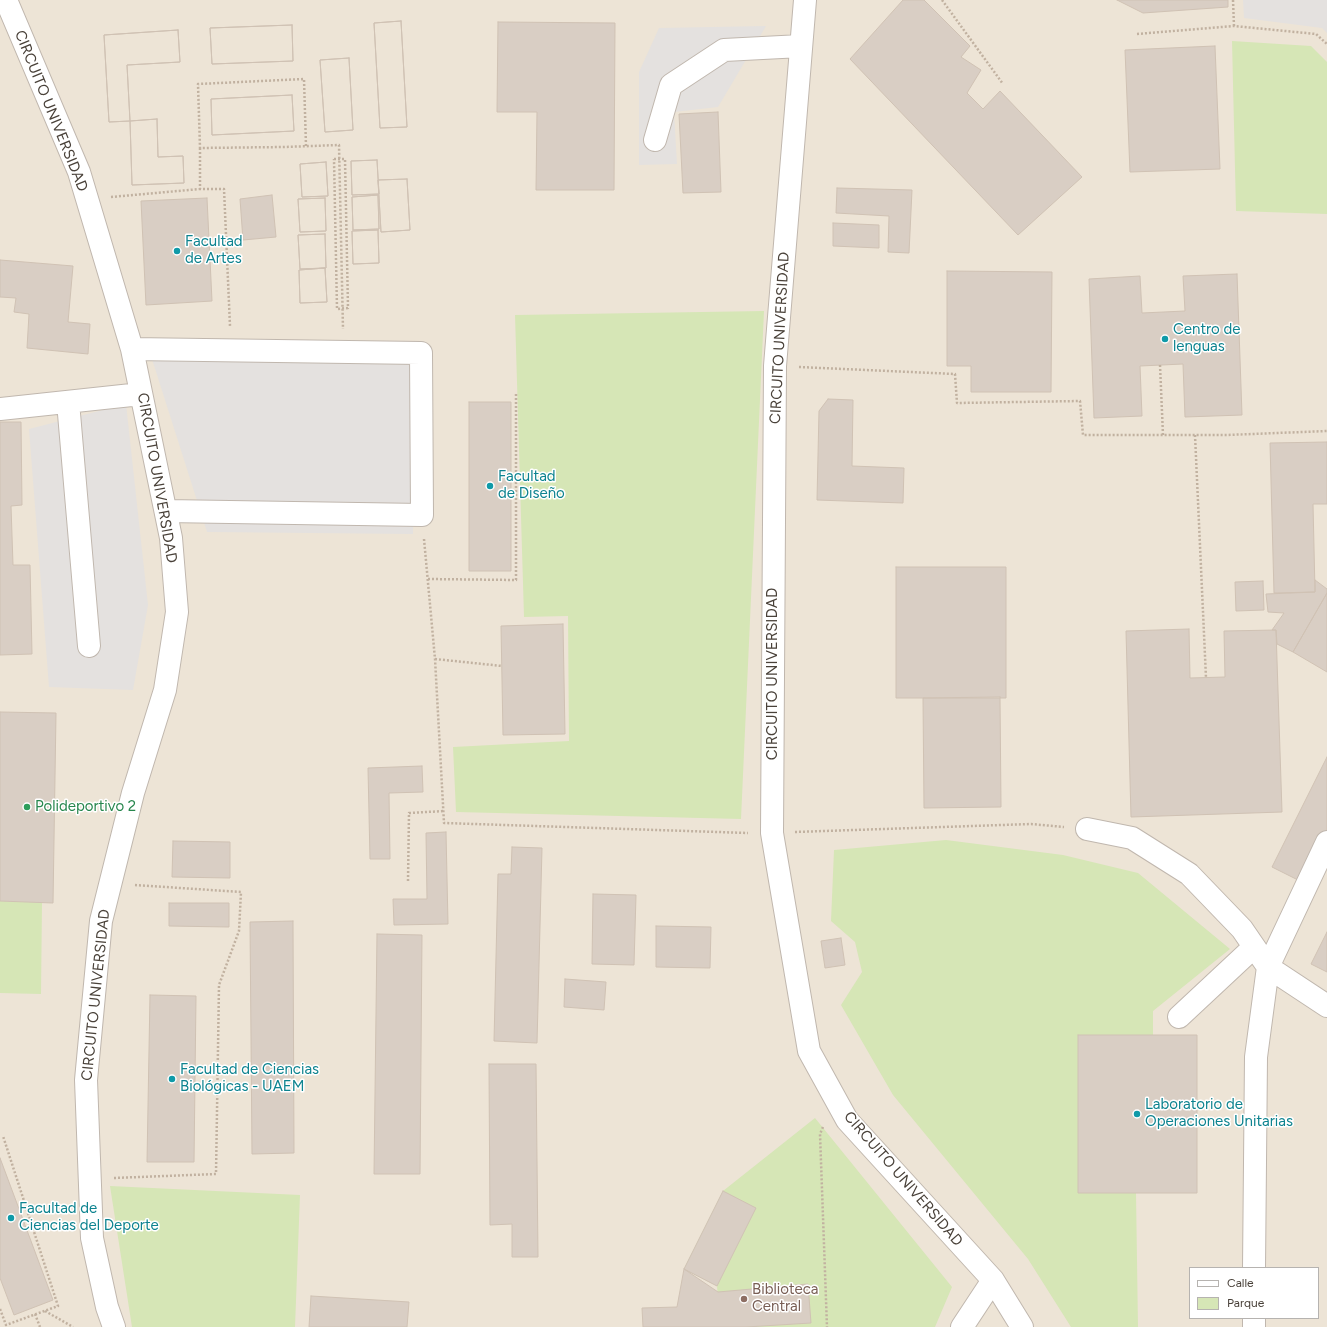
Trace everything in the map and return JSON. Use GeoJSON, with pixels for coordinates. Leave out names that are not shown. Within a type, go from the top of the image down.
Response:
{"type":"FeatureCollection","features":[{"type":"Feature","properties":{"kind":"street","name":"CIRCUITO UNIVERSIDAD"},"geometry":{"type":"LineString","coordinates":[[6,0],[79,172],[132,349],[171,538],[177,612],[165,690],[133,793],[101,921],[86,1080],[92,1238],[107,1308],[114,1327]]}},
{"type":"Feature","properties":{"kind":"street","name":"CIRCUITO UNIVERSIDAD"},"geometry":{"type":"LineString","coordinates":[[805,0],[775,366],[772,833],[809,1051],[847,1120],[993,1280],[1022,1327]]}},
{"type":"Feature","properties":{"kind":"street"},"geometry":{"type":"LineString","coordinates":[[655,140],[671,85],[724,50],[801,46]]}},
{"type":"Feature","properties":{"kind":"street"},"geometry":{"type":"LineString","coordinates":[[132,349],[421,354],[422,515],[166,511]]}},
{"type":"Feature","properties":{"kind":"street"},"geometry":{"type":"LineString","coordinates":[[0,409],[141,394]]}},
{"type":"Feature","properties":{"kind":"street"},"geometry":{"type":"LineString","coordinates":[[68,402],[89,646]]}},
{"type":"Feature","properties":{"kind":"street"},"geometry":{"type":"LineString","coordinates":[[1086,828],[1132,838],[1189,874],[1242,929],[1268,967],[1327,1006]]}},
{"type":"Feature","properties":{"kind":"street"},"geometry":{"type":"LineString","coordinates":[[1254,1267],[1256,1057],[1268,967],[1327,842]]}},
{"type":"Feature","properties":{"kind":"street"},"geometry":{"type":"LineString","coordinates":[[1179,1017],[1254,948]]}},
{"type":"Feature","properties":{"kind":"street"},"geometry":{"type":"LineString","coordinates":[[962,1327],[993,1280]]}},
{"type":"Feature","properties":{"kind":"path"},"geometry":{"type":"LineString","coordinates":[[942,0],[1003,84]]}},
{"type":"Feature","properties":{"kind":"path"},"geometry":{"type":"LineString","coordinates":[[1233,0],[1234,26]]}},
{"type":"Feature","properties":{"kind":"path"},"geometry":{"type":"LineString","coordinates":[[1137,34],[1234,26],[1316,34],[1327,44]]}},
{"type":"Feature","properties":{"kind":"path"},"geometry":{"type":"LineString","coordinates":[[200,189],[198,84],[304,79],[306,146]]}},
{"type":"Feature","properties":{"kind":"path"},"geometry":{"type":"LineString","coordinates":[[200,148],[339,145],[342,305]]}},
{"type":"Feature","properties":{"kind":"path"},"geometry":{"type":"LineString","coordinates":[[339,158],[345,159],[348,308],[342,309],[337,309],[334,159],[339,158]]}},
{"type":"Feature","properties":{"kind":"path"},"geometry":{"type":"LineString","coordinates":[[87,199],[200,189],[224,189],[232,351]]}},
{"type":"Feature","properties":{"kind":"path"},"geometry":{"type":"LineString","coordinates":[[1160,365],[1163,435]]}},
{"type":"Feature","properties":{"kind":"path"},"geometry":{"type":"LineString","coordinates":[[775,366],[955,374],[957,403],[1080,401],[1082,435],[1195,435],[1327,431]]}},
{"type":"Feature","properties":{"kind":"path"},"geometry":{"type":"LineString","coordinates":[[428,579],[516,580],[516,394]]}},
{"type":"Feature","properties":{"kind":"path"},"geometry":{"type":"LineString","coordinates":[[1195,435],[1206,678]]}},
{"type":"Feature","properties":{"kind":"path"},"geometry":{"type":"LineString","coordinates":[[422,515],[436,659],[444,823],[772,833],[1031,824],[1086,828]]}},
{"type":"Feature","properties":{"kind":"path"},"geometry":{"type":"LineString","coordinates":[[436,659],[502,666]]}},
{"type":"Feature","properties":{"kind":"path"},"geometry":{"type":"LineString","coordinates":[[408,881],[409,813],[444,811]]}},
{"type":"Feature","properties":{"kind":"path"},"geometry":{"type":"LineString","coordinates":[[89,1179],[216,1174],[219,986],[239,930],[241,892],[110,883]]}},
{"type":"Feature","properties":{"kind":"path"},"geometry":{"type":"LineString","coordinates":[[827,1327],[820,1134],[836,1099]]}},
{"type":"Feature","properties":{"kind":"path"},"geometry":{"type":"LineString","coordinates":[[0,1309],[6,1325],[58,1306],[3,1136]]}},
{"type":"Feature","properties":{"kind":"path"},"geometry":{"type":"LineString","coordinates":[[45,1311],[73,1327]]}},
{"type":"Feature","properties":{"kind":"path"},"geometry":{"type":"LineString","coordinates":[[35,1314],[40,1327]]}},
{"type":"Feature","properties":{"kind":"shaded area"},"geometry":{"type":"Polygon","coordinates":[[[0,0],[1327,0],[1327,1327],[0,1327],[0,0]]]}},
{"type":"Feature","properties":{"kind":"shaded area"},"geometry":{"type":"Polygon","coordinates":[[[1243,0],[1327,0],[1327,33],[1322,28],[1244,18],[1243,0]]]}},
{"type":"Feature","properties":{"kind":"shaded area"},"geometry":{"type":"Polygon","coordinates":[[[766,26],[718,107],[674,112],[677,164],[639,165],[639,72],[659,28],[766,26]]]}},
{"type":"Feature","properties":{"kind":"shaded area"},"geometry":{"type":"Polygon","coordinates":[[[151,356],[416,359],[413,534],[207,532],[151,356]]]}},
{"type":"Feature","properties":{"kind":"shaded area"},"geometry":{"type":"Polygon","coordinates":[[[126,404],[148,605],[133,690],[49,687],[29,429],[126,404]]]}},
{"type":"Feature","properties":{"kind":"green space"},"geometry":{"type":"Polygon","coordinates":[[[1232,41],[1311,46],[1327,62],[1327,214],[1236,211],[1232,41]]]}},
{"type":"Feature","properties":{"kind":"green space"},"geometry":{"type":"Polygon","coordinates":[[[764,311],[741,819],[456,812],[453,747],[569,741],[568,616],[524,617],[515,315],[764,311]]]}},
{"type":"Feature","properties":{"kind":"green space"},"geometry":{"type":"Polygon","coordinates":[[[946,840],[1063,855],[1138,873],[1230,949],[1153,1011],[1153,1035],[1078,1036],[1078,1193],[1136,1193],[1138,1327],[1071,1327],[1028,1259],[893,1095],[841,1005],[862,972],[855,942],[831,921],[834,850],[946,840]]]}},
{"type":"Feature","properties":{"kind":"green space"},"geometry":{"type":"Polygon","coordinates":[[[0,901],[42,902],[41,994],[0,993],[0,901]]]}},
{"type":"Feature","properties":{"kind":"green space"},"geometry":{"type":"Polygon","coordinates":[[[815,1118],[952,1287],[935,1327],[720,1327],[717,1286],[684,1269],[723,1191],[815,1118]]]}},
{"type":"Feature","properties":{"kind":"green space"},"geometry":{"type":"Polygon","coordinates":[[[110,1186],[300,1195],[295,1327],[132,1327],[110,1186]]]}},
{"type":"Feature","properties":{"kind":"building"},"geometry":{"type":"Polygon","coordinates":[[[903,0],[924,0],[970,46],[961,57],[981,70],[967,93],[983,109],[1000,91],[1082,177],[1018,235],[850,59],[903,0]]]}},
{"type":"Feature","properties":{"kind":"building"},"geometry":{"type":"Polygon","coordinates":[[[1117,0],[1228,0],[1228,7],[1143,13],[1117,0]]]}},
{"type":"Feature","properties":{"kind":"building"},"geometry":{"type":"Polygon","coordinates":[[[401,21],[407,127],[380,128],[374,23],[401,21]]]}},
{"type":"Feature","properties":{"kind":"building"},"geometry":{"type":"Polygon","coordinates":[[[401,21],[407,127],[380,128],[374,23],[401,21]]]}},
{"type":"Feature","properties":{"kind":"building"},"geometry":{"type":"Polygon","coordinates":[[[498,22],[615,23],[614,190],[536,190],[537,112],[497,112],[498,22]]]}},
{"type":"Feature","properties":{"kind":"building"},"geometry":{"type":"Polygon","coordinates":[[[292,25],[293,61],[212,64],[210,28],[292,25]]]}},
{"type":"Feature","properties":{"kind":"building"},"geometry":{"type":"Polygon","coordinates":[[[292,25],[293,61],[212,64],[210,28],[292,25]]]}},
{"type":"Feature","properties":{"kind":"building"},"geometry":{"type":"Polygon","coordinates":[[[178,30],[180,62],[127,65],[130,121],[109,122],[104,35],[178,30]]]}},
{"type":"Feature","properties":{"kind":"building"},"geometry":{"type":"Polygon","coordinates":[[[178,30],[180,62],[127,65],[130,121],[109,122],[104,35],[178,30]]]}},
{"type":"Feature","properties":{"kind":"building"},"geometry":{"type":"Polygon","coordinates":[[[1215,46],[1220,169],[1130,172],[1125,50],[1215,46]]]}},
{"type":"Feature","properties":{"kind":"building"},"geometry":{"type":"Polygon","coordinates":[[[349,58],[353,130],[325,132],[320,60],[349,58]]]}},
{"type":"Feature","properties":{"kind":"building"},"geometry":{"type":"Polygon","coordinates":[[[349,58],[353,130],[325,132],[320,60],[349,58]]]}},
{"type":"Feature","properties":{"kind":"building"},"geometry":{"type":"Polygon","coordinates":[[[292,95],[294,131],[212,135],[211,99],[292,95]]]}},
{"type":"Feature","properties":{"kind":"building"},"geometry":{"type":"Polygon","coordinates":[[[292,95],[294,131],[212,135],[211,99],[292,95]]]}},
{"type":"Feature","properties":{"kind":"building"},"geometry":{"type":"Polygon","coordinates":[[[718,112],[721,192],[683,193],[679,114],[718,112]]]}},
{"type":"Feature","properties":{"kind":"building"},"geometry":{"type":"Polygon","coordinates":[[[157,119],[158,157],[183,156],[184,183],[132,185],[130,121],[157,119]]]}},
{"type":"Feature","properties":{"kind":"building"},"geometry":{"type":"Polygon","coordinates":[[[157,119],[158,157],[183,156],[184,183],[132,185],[130,121],[157,119]]]}},
{"type":"Feature","properties":{"kind":"building"},"geometry":{"type":"Polygon","coordinates":[[[377,160],[379,194],[352,195],[351,161],[377,160]]]}},
{"type":"Feature","properties":{"kind":"building"},"geometry":{"type":"Polygon","coordinates":[[[377,160],[379,194],[352,195],[351,161],[377,160]]]}},
{"type":"Feature","properties":{"kind":"building"},"geometry":{"type":"Polygon","coordinates":[[[326,162],[328,196],[302,197],[300,164],[326,162]]]}},
{"type":"Feature","properties":{"kind":"building"},"geometry":{"type":"Polygon","coordinates":[[[326,162],[328,196],[302,197],[300,164],[326,162]]]}},
{"type":"Feature","properties":{"kind":"building"},"geometry":{"type":"Polygon","coordinates":[[[407,179],[410,230],[381,232],[378,180],[407,179]]]}},
{"type":"Feature","properties":{"kind":"building"},"geometry":{"type":"Polygon","coordinates":[[[407,179],[410,230],[381,232],[378,180],[407,179]]]}},
{"type":"Feature","properties":{"kind":"building"},"geometry":{"type":"Polygon","coordinates":[[[837,188],[912,190],[909,253],[888,252],[889,216],[836,213],[837,188]]]}},
{"type":"Feature","properties":{"kind":"building","name":"Facultad de Artes"},"geometry":{"type":"Polygon","coordinates":[[[272,195],[276,237],[243,240],[240,199],[272,195]]]}},
{"type":"Feature","properties":{"kind":"building"},"geometry":{"type":"Polygon","coordinates":[[[378,195],[379,229],[353,230],[352,197],[378,195]]]}},
{"type":"Feature","properties":{"kind":"building"},"geometry":{"type":"Polygon","coordinates":[[[378,195],[379,229],[353,230],[352,197],[378,195]]]}},
{"type":"Feature","properties":{"kind":"building","name":"Facultad de Artes"},"geometry":{"type":"Polygon","coordinates":[[[207,198],[212,301],[146,305],[141,201],[207,198]]]}},
{"type":"Feature","properties":{"kind":"building"},"geometry":{"type":"Polygon","coordinates":[[[325,198],[326,231],[300,232],[298,199],[325,198]]]}},
{"type":"Feature","properties":{"kind":"building"},"geometry":{"type":"Polygon","coordinates":[[[325,198],[326,231],[300,232],[298,199],[325,198]]]}},
{"type":"Feature","properties":{"kind":"building"},"geometry":{"type":"Polygon","coordinates":[[[833,223],[879,225],[879,248],[833,246],[833,223]]]}},
{"type":"Feature","properties":{"kind":"building"},"geometry":{"type":"Polygon","coordinates":[[[378,230],[379,263],[353,264],[352,231],[378,230]]]}},
{"type":"Feature","properties":{"kind":"building"},"geometry":{"type":"Polygon","coordinates":[[[378,230],[379,263],[353,264],[352,231],[378,230]]]}},
{"type":"Feature","properties":{"kind":"building"},"geometry":{"type":"Polygon","coordinates":[[[325,234],[326,268],[300,269],[298,235],[325,234]]]}},
{"type":"Feature","properties":{"kind":"building"},"geometry":{"type":"Polygon","coordinates":[[[325,234],[326,268],[300,269],[298,235],[325,234]]]}},
{"type":"Feature","properties":{"kind":"building"},"geometry":{"type":"Polygon","coordinates":[[[0,260],[73,266],[68,322],[90,324],[88,354],[27,348],[29,314],[14,312],[16,298],[0,297],[0,260]]]}},
{"type":"Feature","properties":{"kind":"building"},"geometry":{"type":"Polygon","coordinates":[[[325,268],[327,302],[300,303],[299,270],[325,268]]]}},
{"type":"Feature","properties":{"kind":"building"},"geometry":{"type":"Polygon","coordinates":[[[325,268],[327,302],[300,303],[299,270],[325,268]]]}},
{"type":"Feature","properties":{"kind":"building"},"geometry":{"type":"Polygon","coordinates":[[[947,271],[1052,272],[1051,392],[971,392],[971,366],[947,366],[947,271]]]}},
{"type":"Feature","properties":{"kind":"building","name":"Centro de lenguas"},"geometry":{"type":"Polygon","coordinates":[[[1237,274],[1242,415],[1185,417],[1183,364],[1140,366],[1142,416],[1094,418],[1089,279],[1140,276],[1142,313],[1185,311],[1183,276],[1237,274]]]}},
{"type":"Feature","properties":{"kind":"building"},"geometry":{"type":"Polygon","coordinates":[[[828,399],[853,400],[852,466],[904,468],[903,503],[817,500],[819,411],[828,399]]]}},
{"type":"Feature","properties":{"kind":"building","name":"Facultad de Diseño"},"geometry":{"type":"Polygon","coordinates":[[[469,402],[511,402],[511,571],[469,571],[469,402]]]}},
{"type":"Feature","properties":{"kind":"building"},"geometry":{"type":"Polygon","coordinates":[[[0,422],[21,422],[22,505],[11,506],[13,565],[30,565],[32,654],[0,655],[0,422]]]}},
{"type":"Feature","properties":{"kind":"building"},"geometry":{"type":"Polygon","coordinates":[[[1327,442],[1327,504],[1313,504],[1315,592],[1274,593],[1270,443],[1327,442]]]}},
{"type":"Feature","properties":{"kind":"building"},"geometry":{"type":"Polygon","coordinates":[[[896,567],[1006,567],[1006,698],[896,698],[896,567]]]}},
{"type":"Feature","properties":{"kind":"building"},"geometry":{"type":"Polygon","coordinates":[[[1315,580],[1327,589],[1327,593],[1293,652],[1277,644],[1276,630],[1272,630],[1284,613],[1268,612],[1266,594],[1315,592],[1315,580]]]}},
{"type":"Feature","properties":{"kind":"building"},"geometry":{"type":"Polygon","coordinates":[[[1263,581],[1264,610],[1236,611],[1235,582],[1263,581]]]}},
{"type":"Feature","properties":{"kind":"building"},"geometry":{"type":"Polygon","coordinates":[[[1327,593],[1327,672],[1293,652],[1327,593]]]}},
{"type":"Feature","properties":{"kind":"building"},"geometry":{"type":"Polygon","coordinates":[[[563,624],[565,734],[503,735],[501,626],[563,624]]]}},
{"type":"Feature","properties":{"kind":"building"},"geometry":{"type":"Polygon","coordinates":[[[1189,629],[1190,678],[1225,677],[1224,631],[1276,630],[1282,812],[1131,817],[1126,631],[1189,629]]]}},
{"type":"Feature","properties":{"kind":"building"},"geometry":{"type":"Polygon","coordinates":[[[1000,697],[1001,807],[924,808],[923,698],[1000,697]]]}},
{"type":"Feature","properties":{"kind":"building","name":"Polideportivo 2"},"geometry":{"type":"Polygon","coordinates":[[[0,712],[56,713],[53,903],[0,901],[0,712]]]}},
{"type":"Feature","properties":{"kind":"building"},"geometry":{"type":"Polygon","coordinates":[[[1327,757],[1327,836],[1304,883],[1272,867],[1327,757]]]}},
{"type":"Feature","properties":{"kind":"building"},"geometry":{"type":"Polygon","coordinates":[[[422,766],[423,792],[389,793],[390,859],[370,859],[368,768],[422,766]]]}},
{"type":"Feature","properties":{"kind":"building"},"geometry":{"type":"Polygon","coordinates":[[[446,832],[448,924],[394,925],[393,899],[427,899],[426,833],[446,832]]]}},
{"type":"Feature","properties":{"kind":"building"},"geometry":{"type":"Polygon","coordinates":[[[173,841],[230,842],[230,878],[172,877],[173,841]]]}},
{"type":"Feature","properties":{"kind":"building"},"geometry":{"type":"Polygon","coordinates":[[[512,847],[542,848],[537,1043],[494,1041],[498,874],[511,874],[512,847]]]}},
{"type":"Feature","properties":{"kind":"building"},"geometry":{"type":"Polygon","coordinates":[[[593,894],[636,895],[634,965],[592,964],[593,894]]]}},
{"type":"Feature","properties":{"kind":"building"},"geometry":{"type":"Polygon","coordinates":[[[169,903],[229,903],[229,927],[169,926],[169,903]]]}},
{"type":"Feature","properties":{"kind":"building"},"geometry":{"type":"Polygon","coordinates":[[[293,921],[294,1153],[252,1154],[250,922],[293,921]]]}},
{"type":"Feature","properties":{"kind":"building"},"geometry":{"type":"Polygon","coordinates":[[[656,926],[711,927],[710,968],[656,967],[656,926]]]}},
{"type":"Feature","properties":{"kind":"building"},"geometry":{"type":"Polygon","coordinates":[[[1327,932],[1327,972],[1311,964],[1327,932]]]}},
{"type":"Feature","properties":{"kind":"building"},"geometry":{"type":"Polygon","coordinates":[[[377,934],[422,935],[420,1174],[374,1174],[377,934]]]}},
{"type":"Feature","properties":{"kind":"building"},"geometry":{"type":"Polygon","coordinates":[[[841,938],[845,965],[825,968],[821,941],[841,938]]]}},
{"type":"Feature","properties":{"kind":"building"},"geometry":{"type":"Polygon","coordinates":[[[565,979],[606,982],[604,1010],[564,1007],[565,979]]]}},
{"type":"Feature","properties":{"kind":"building","name":"Facultad de Ciencias Biológicas - UAEM"},"geometry":{"type":"Polygon","coordinates":[[[150,995],[196,996],[194,1162],[147,1162],[150,995]]]}},
{"type":"Feature","properties":{"kind":"building","name":"Laboratorio de Operaciones Unitarias"},"geometry":{"type":"Polygon","coordinates":[[[1078,1035],[1197,1035],[1197,1193],[1078,1193],[1078,1035]]]}},
{"type":"Feature","properties":{"kind":"building"},"geometry":{"type":"Polygon","coordinates":[[[489,1064],[536,1064],[538,1257],[512,1257],[512,1224],[490,1225],[489,1064]]]}},
{"type":"Feature","properties":{"kind":"building","name":"Facultad de Ciencias del Deporte"},"geometry":{"type":"Polygon","coordinates":[[[0,1158],[53,1300],[14,1315],[0,1278],[0,1158]]]}},
{"type":"Feature","properties":{"kind":"building","name":"Biblioteca Central"},"geometry":{"type":"Polygon","coordinates":[[[723,1191],[756,1208],[717,1286],[684,1269],[723,1191]]]}},
{"type":"Feature","properties":{"kind":"building","name":"Biblioteca Central"},"geometry":{"type":"Polygon","coordinates":[[[684,1269],[718,1292],[808,1284],[811,1323],[746,1327],[643,1327],[642,1308],[677,1307],[684,1269]]]}},
{"type":"Feature","properties":{"kind":"building"},"geometry":{"type":"Polygon","coordinates":[[[311,1296],[409,1302],[407,1327],[309,1327],[311,1296]]]}},
{"type":"Feature","properties":{"kind":"place","name":"Facultad de Artes"},"geometry":{"type":"Point","coordinates":[177,251]}},
{"type":"Feature","properties":{"kind":"place","name":"Centro de lenguas"},"geometry":{"type":"Point","coordinates":[1165,339]}},
{"type":"Feature","properties":{"kind":"place","name":"Facultad de Diseño"},"geometry":{"type":"Point","coordinates":[490,486]}},
{"type":"Feature","properties":{"kind":"place","name":"Polideportivo 2"},"geometry":{"type":"Point","coordinates":[27,807]}},
{"type":"Feature","properties":{"kind":"place","name":"Facultad de Ciencias Biológicas - UAEM"},"geometry":{"type":"Point","coordinates":[172,1079]}},
{"type":"Feature","properties":{"kind":"place","name":"Laboratorio de Operaciones Unitarias"},"geometry":{"type":"Point","coordinates":[1137,1114]}},
{"type":"Feature","properties":{"kind":"place","name":"Facultad de Ciencias del Deporte"},"geometry":{"type":"Point","coordinates":[11,1218]}},
{"type":"Feature","properties":{"kind":"place","name":"Biblioteca Central"},"geometry":{"type":"Point","coordinates":[744,1299]}}]}
